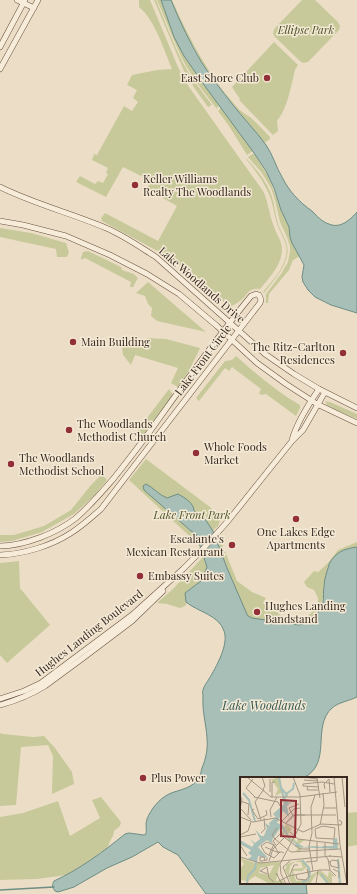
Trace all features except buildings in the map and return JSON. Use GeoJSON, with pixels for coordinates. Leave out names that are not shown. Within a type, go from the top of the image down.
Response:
{"type":"FeatureCollection","features":[{"type":"Feature","properties":{"kind":"street"},"geometry":{"type":"LineString","coordinates":[[17,0],[24,1],[34,8]]}},
{"type":"Feature","properties":{"kind":"street"},"geometry":{"type":"LineString","coordinates":[[0,69],[38,0]]}},
{"type":"Feature","properties":{"kind":"street"},"geometry":{"type":"LineString","coordinates":[[0,47],[24,1]]}},
{"type":"Feature","properties":{"kind":"street","name":"Lake Woodlands Drive"},"geometry":{"type":"LineString","coordinates":[[0,187],[17,196],[107,228],[137,245],[156,257],[265,354],[319,389],[357,408]]}},
{"type":"Feature","properties":{"kind":"street","name":"Lake Woodlands Drive"},"geometry":{"type":"LineString","coordinates":[[0,221],[66,236],[110,255],[147,274],[179,294],[257,363],[286,384],[317,404],[357,423]]}},
{"type":"Feature","properties":{"kind":"street","name":"Lake Front Circle"},"geometry":{"type":"LineString","coordinates":[[0,546],[22,543],[51,533],[75,519],[88,508],[136,451],[205,355],[252,295],[256,294],[261,298],[252,312],[101,509],[71,533],[50,543],[18,553],[0,555]]}},
{"type":"Feature","properties":{"kind":"street"},"geometry":{"type":"LineString","coordinates":[[244,305],[252,312]]}},
{"type":"Feature","properties":{"kind":"street","name":"Hughes Landing Boulevard"},"geometry":{"type":"LineString","coordinates":[[292,441],[295,430],[319,389]]}},
{"type":"Feature","properties":{"kind":"street","name":"Hughes Landing Boulevard"},"geometry":{"type":"LineString","coordinates":[[0,699],[24,691],[41,683],[132,615],[183,569],[215,536],[292,441],[303,430],[325,392]]}},
{"type":"Feature","properties":{"kind":"street","name":"Hughes Landing Boulevard"},"geometry":{"type":"LineString","coordinates":[[0,705],[39,689],[83,658],[135,618],[176,579],[183,569]]}},
{"type":"Feature","properties":{"kind":"green space"},"geometry":{"type":"Polygon","coordinates":[[[139,0],[150,0],[178,67],[189,87],[263,191],[274,227],[281,243],[282,250],[279,262],[268,279],[260,289],[251,290],[240,301],[230,307],[174,260],[102,221],[101,218],[105,213],[158,241],[177,206],[147,189],[151,181],[123,167],[106,197],[76,182],[80,176],[95,184],[98,181],[103,183],[108,174],[106,173],[108,168],[92,160],[94,154],[97,155],[124,106],[132,111],[138,102],[133,98],[137,90],[127,85],[132,75],[157,70],[172,69],[154,27],[139,7],[139,0]]]}},
{"type":"Feature","properties":{"kind":"green space"},"geometry":{"type":"Polygon","coordinates":[[[154,0],[156,0],[183,63],[212,105],[208,107],[184,71],[154,0]]]}},
{"type":"Feature","properties":{"kind":"green space"},"geometry":{"type":"Polygon","coordinates":[[[157,0],[161,0],[174,37],[184,56],[253,151],[247,155],[218,111],[220,107],[218,106],[217,109],[186,66],[157,0]]]}},
{"type":"Feature","properties":{"kind":"green space"},"geometry":{"type":"Polygon","coordinates":[[[171,0],[200,56],[217,82],[238,108],[250,117],[270,137],[270,139],[264,143],[233,105],[203,64],[183,28],[171,0]]]}},
{"type":"Feature","properties":{"kind":"green space","name":"Ellipse Park"},"geometry":{"type":"Polygon","coordinates":[[[302,0],[315,0],[338,22],[340,26],[339,30],[308,62],[303,63],[275,37],[273,33],[276,27],[302,0]]]}},
{"type":"Feature","properties":{"kind":"green space","name":"East Shore Club"},"geometry":{"type":"Polygon","coordinates":[[[274,42],[298,65],[295,70],[284,109],[277,121],[278,131],[273,135],[239,100],[240,99],[232,87],[274,42]]]}},
{"type":"Feature","properties":{"kind":"green space"},"geometry":{"type":"Polygon","coordinates":[[[254,153],[269,178],[289,227],[292,243],[300,256],[293,260],[289,270],[269,294],[268,303],[266,303],[266,294],[288,262],[290,246],[280,222],[271,188],[262,173],[248,157],[254,153]]]}},
{"type":"Feature","properties":{"kind":"green space"},"geometry":{"type":"Polygon","coordinates":[[[246,158],[261,176],[270,191],[278,224],[285,240],[288,252],[286,261],[278,275],[264,293],[263,292],[277,275],[285,261],[287,252],[284,240],[277,224],[270,196],[261,179],[246,158]]]}},
{"type":"Feature","properties":{"kind":"green space"},"geometry":{"type":"Polygon","coordinates":[[[0,228],[31,233],[66,243],[69,252],[67,257],[57,257],[56,249],[0,237],[0,228]]]}},
{"type":"Feature","properties":{"kind":"green space"},"geometry":{"type":"Polygon","coordinates":[[[88,251],[121,267],[122,270],[134,274],[138,278],[133,287],[130,287],[131,282],[85,258],[81,260],[83,252],[88,251]]]}},
{"type":"Feature","properties":{"kind":"green space"},"geometry":{"type":"Polygon","coordinates":[[[148,282],[206,332],[157,321],[151,316],[152,308],[148,304],[145,296],[136,293],[148,282]]]}},
{"type":"Feature","properties":{"kind":"green space"},"geometry":{"type":"Polygon","coordinates":[[[129,338],[132,345],[138,346],[144,344],[147,338],[166,339],[200,348],[190,369],[178,387],[171,383],[178,368],[135,355],[131,365],[123,355],[121,341],[129,338]]]}},
{"type":"Feature","properties":{"kind":"green space"},"geometry":{"type":"Polygon","coordinates":[[[236,356],[267,382],[300,405],[296,416],[266,394],[261,395],[259,393],[261,389],[232,367],[229,371],[225,368],[199,401],[196,398],[225,361],[232,360],[236,356]]]}},
{"type":"Feature","properties":{"kind":"green space"},"geometry":{"type":"Polygon","coordinates":[[[169,389],[172,396],[140,440],[135,440],[134,435],[169,389]]]}},
{"type":"Feature","properties":{"kind":"green space"},"geometry":{"type":"Polygon","coordinates":[[[325,401],[357,414],[357,419],[327,405],[325,401]]]}},
{"type":"Feature","properties":{"kind":"green space","name":"Lake Front Park"},"geometry":{"type":"Polygon","coordinates":[[[146,459],[210,507],[221,518],[218,526],[198,544],[129,480],[146,459]]]}},
{"type":"Feature","properties":{"kind":"green space"},"geometry":{"type":"Polygon","coordinates":[[[102,474],[107,480],[94,496],[74,514],[42,532],[12,541],[0,542],[0,535],[14,535],[44,526],[71,510],[102,474]]]}},
{"type":"Feature","properties":{"kind":"green space"},"geometry":{"type":"Polygon","coordinates":[[[220,539],[237,581],[252,592],[266,598],[263,603],[267,607],[271,604],[281,616],[290,620],[300,620],[308,616],[318,602],[318,598],[314,590],[307,587],[304,582],[314,571],[318,572],[328,563],[338,550],[357,542],[357,547],[348,548],[329,565],[324,583],[321,607],[310,620],[299,625],[252,618],[248,616],[218,546],[217,543],[220,539]]]}},
{"type":"Feature","properties":{"kind":"green space"},"geometry":{"type":"Polygon","coordinates":[[[203,557],[207,567],[201,581],[187,591],[187,603],[185,606],[180,608],[157,603],[173,589],[203,557]]]}},
{"type":"Feature","properties":{"kind":"green space"},"geometry":{"type":"Polygon","coordinates":[[[19,561],[20,588],[50,625],[7,663],[0,655],[0,563],[19,561]]]}},
{"type":"Feature","properties":{"kind":"green space"},"geometry":{"type":"Polygon","coordinates":[[[0,733],[33,737],[44,736],[55,748],[72,772],[74,784],[52,794],[53,756],[48,745],[21,747],[16,805],[0,806],[0,733]]]}},
{"type":"Feature","properties":{"kind":"green space"},"geometry":{"type":"Polygon","coordinates":[[[101,797],[121,822],[120,826],[114,831],[108,847],[66,875],[37,879],[0,880],[0,817],[23,813],[58,801],[70,836],[100,818],[92,800],[101,797]]]}},
{"type":"Feature","properties":{"kind":"green space"},"geometry":{"type":"Polygon","coordinates":[[[357,812],[357,845],[347,847],[347,813],[357,812]]]}},
{"type":"Feature","properties":{"kind":"water"},"geometry":{"type":"Polygon","coordinates":[[[161,0],[171,0],[185,32],[202,63],[237,110],[266,145],[285,182],[295,196],[322,220],[333,225],[341,225],[357,212],[357,313],[331,305],[315,297],[308,290],[302,277],[304,265],[292,243],[289,227],[266,171],[184,56],[174,37],[161,0]]]}},
{"type":"Feature","properties":{"kind":"water","name":"Lake Woodlands"},"geometry":{"type":"Polygon","coordinates":[[[146,484],[152,487],[167,498],[178,494],[191,503],[194,511],[205,519],[213,531],[246,612],[248,616],[252,618],[299,625],[311,620],[322,606],[324,581],[329,564],[340,552],[357,547],[357,697],[335,706],[326,716],[323,725],[320,755],[312,772],[304,777],[240,777],[240,884],[306,884],[307,894],[206,894],[178,855],[163,847],[158,842],[74,887],[58,892],[53,888],[54,881],[91,860],[125,834],[146,834],[146,821],[153,808],[165,796],[193,784],[200,776],[206,757],[207,742],[203,692],[221,656],[225,643],[224,631],[218,621],[213,617],[186,602],[185,593],[201,581],[207,567],[196,534],[144,490],[143,486],[146,484]]]}},
{"type":"Feature","properties":{"kind":"waterway"},"geometry":{"type":"LineString","coordinates":[[0,890],[54,887]]}},
{"type":"Feature","properties":{"kind":"place","name":"East Shore Club"},"geometry":{"type":"Point","coordinates":[267,78]}},
{"type":"Feature","properties":{"kind":"place","name":"Keller Williams Realty The Woodlands"},"geometry":{"type":"Point","coordinates":[135,185]}},
{"type":"Feature","properties":{"kind":"place","name":"Main Building"},"geometry":{"type":"Point","coordinates":[73,342]}},
{"type":"Feature","properties":{"kind":"place","name":"The Ritz-Carlton Residences"},"geometry":{"type":"Point","coordinates":[343,353]}},
{"type":"Feature","properties":{"kind":"place","name":"The Woodlands Methodist Church"},"geometry":{"type":"Point","coordinates":[69,430]}},
{"type":"Feature","properties":{"kind":"place","name":"Whole Foods Market"},"geometry":{"type":"Point","coordinates":[196,453]}},
{"type":"Feature","properties":{"kind":"place","name":"The Woodlands Methodist School"},"geometry":{"type":"Point","coordinates":[11,464]}},
{"type":"Feature","properties":{"kind":"place","name":"One Lakes Edge Apartments"},"geometry":{"type":"Point","coordinates":[296,519]}},
{"type":"Feature","properties":{"kind":"place","name":"Escalante's Mexican Restaurant"},"geometry":{"type":"Point","coordinates":[232,545]}},
{"type":"Feature","properties":{"kind":"place","name":"Embassy Suites"},"geometry":{"type":"Point","coordinates":[140,576]}},
{"type":"Feature","properties":{"kind":"place","name":"Hughes Landing Bandstand"},"geometry":{"type":"Point","coordinates":[257,612]}},
{"type":"Feature","properties":{"kind":"place","name":"Plus Power"},"geometry":{"type":"Point","coordinates":[143,778]}}]}
